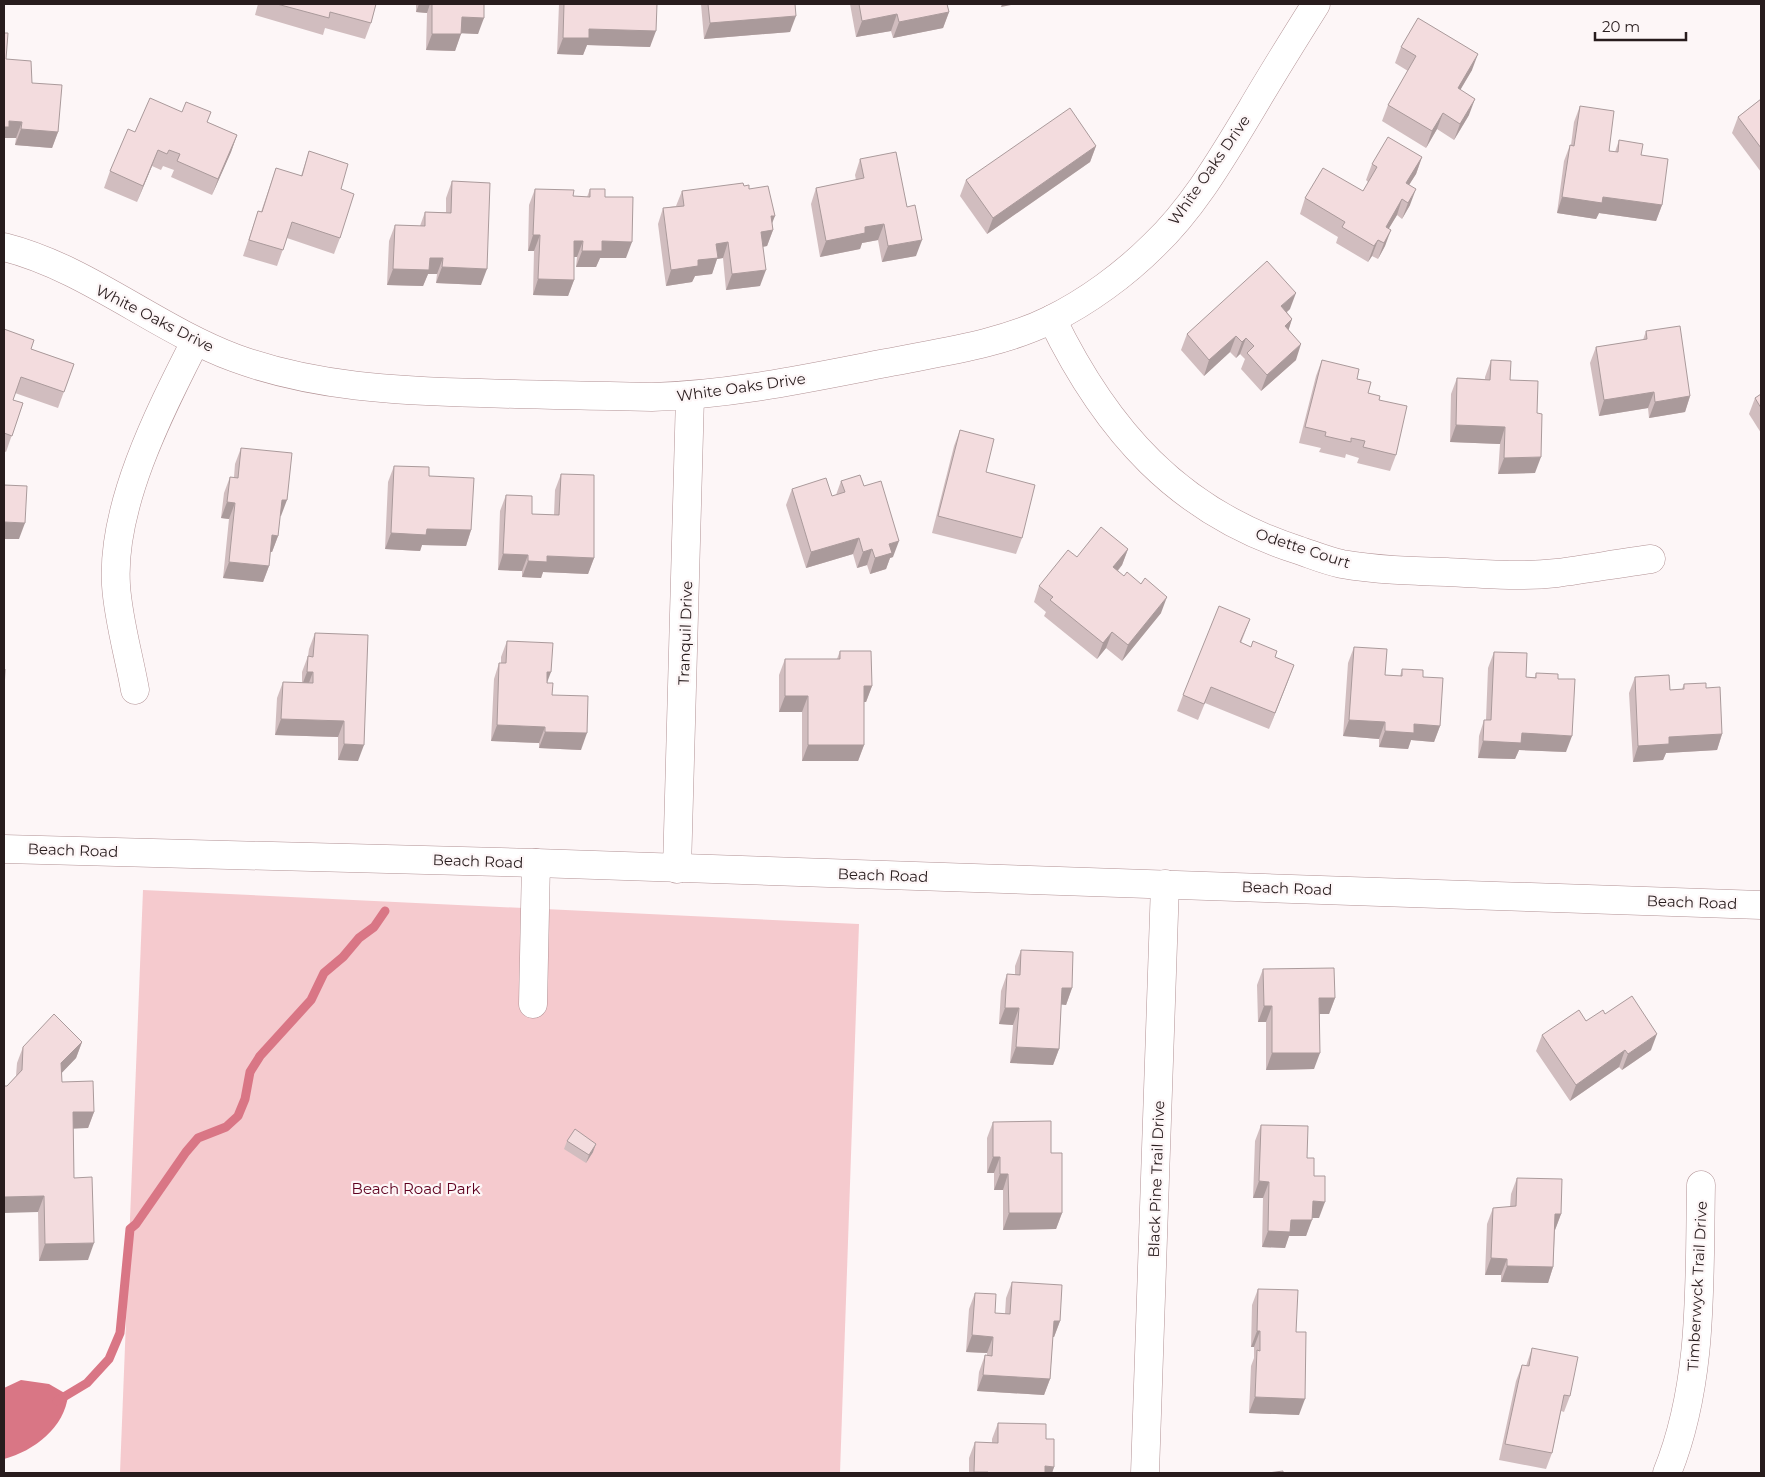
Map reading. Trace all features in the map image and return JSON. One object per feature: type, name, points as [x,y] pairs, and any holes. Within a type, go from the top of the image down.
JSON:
[{"type":"street","name":"White Oaks Drive","points":[[4,247],[56,265],[195,342],[237,358],[280,371],[367,388],[507,394],[690,396],[767,386],[990,341],[1028,330],[1052,320],[1093,294],[1154,245],[1182,214],[1223,156],[1316,4]]},
{"type":"street","name":"Odette Court","points":[[1052,320],[1067,350],[1093,392],[1120,430],[1148,462],[1172,482],[1222,517],[1271,541],[1340,563],[1416,571],[1515,575],[1556,573],[1651,559]]},
{"type":"street","points":[[135,690],[116,585],[121,530],[143,451],[195,342]]},
{"type":"street","name":"Tranquil Drive","points":[[677,869],[690,396]]},
{"type":"street","name":"Beach Road","points":[[4,848],[536,863],[1761,905]]},
{"type":"street","points":[[533,1004],[536,863]]},
{"type":"street","name":"Black Pine Trail Drive","points":[[1145,1473],[1165,884]]},
{"type":"street","name":"Timberwyck Trail Drive","points":[[1667,1473],[1673,1458],[1692,1385],[1698,1327],[1702,1185]]},
{"type":"green space","name":"Beach Road Park","points":[[143,890],[859,924],[840,1473],[120,1473]]},
{"type":"shaded area","points":[[21,1380],[49,1384],[68,1395],[66,1407],[54,1427],[37,1444],[4,1459],[4,1388]]},
{"type":"building","points":[[277,4],[376,4],[371,23],[330,12],[329,18]]},
{"type":"building","points":[[432,4],[484,4],[484,18],[462,17],[461,34],[432,34]]},
{"type":"building","points":[[564,4],[657,4],[656,31],[589,29],[589,38],[563,38]]},
{"type":"building","points":[[708,4],[795,4],[796,16],[710,23]]},
{"type":"building","points":[[859,4],[947,4],[949,12],[899,22],[897,14],[862,21]]},
{"type":"building","points":[[1418,18],[1478,54],[1458,88],[1475,99],[1460,124],[1443,113],[1432,131],[1388,105],[1416,56],[1401,47]]},
{"type":"building","points":[[4,33],[8,33],[6,59],[31,61],[32,83],[62,85],[58,132],[21,129],[22,122],[9,121],[9,127],[4,127]]},
{"type":"building","points":[[150,98],[182,112],[186,102],[211,112],[207,122],[237,135],[218,179],[177,161],[180,154],[169,150],[167,154],[158,150],[143,186],[110,171],[128,129],[135,132]]},
{"type":"building","points":[[1761,99],[1761,148],[1738,117]]},
{"type":"building","points":[[1580,106],[1614,111],[1609,151],[1618,152],[1619,140],[1643,144],[1641,155],[1668,159],[1662,205],[1603,197],[1602,203],[1562,197],[1570,145],[1574,146]]},
{"type":"building","points":[[1070,108],[1096,146],[993,218],[966,180]]},
{"type":"building","points":[[1388,137],[1422,157],[1406,183],[1416,189],[1408,203],[1402,199],[1386,227],[1391,230],[1384,243],[1378,240],[1374,246],[1342,227],[1345,222],[1305,198],[1323,168],[1363,191],[1377,167],[1372,164]]},
{"type":"building","points":[[309,151],[348,164],[341,189],[354,194],[340,238],[292,222],[283,250],[249,240],[258,211],[262,212],[276,168],[302,176]]},
{"type":"building","points":[[896,152],[907,207],[915,205],[922,240],[888,246],[884,224],[865,227],[865,233],[826,241],[816,188],[864,178],[860,159]]},
{"type":"building","points":[[452,181],[490,183],[487,269],[442,267],[443,258],[430,258],[429,270],[393,269],[395,225],[425,226],[425,212],[451,213]]},
{"type":"building","points":[[743,183],[744,186],[749,185],[749,189],[768,186],[775,216],[771,216],[773,230],[761,232],[766,270],[732,274],[728,242],[716,244],[718,258],[698,260],[698,266],[671,270],[663,208],[684,206],[682,191]]},
{"type":"building","points":[[535,189],[574,190],[573,196],[590,197],[590,189],[605,189],[605,197],[633,197],[632,242],[602,241],[602,251],[582,251],[583,241],[574,241],[574,280],[538,279],[540,235],[533,235]]},
{"type":"building","points":[[1267,261],[1296,293],[1281,306],[1292,319],[1285,326],[1301,344],[1267,375],[1247,353],[1254,346],[1246,338],[1242,342],[1236,336],[1209,360],[1187,334]]},
{"type":"building","points":[[1680,326],[1690,396],[1655,402],[1654,392],[1604,400],[1596,347],[1647,339],[1646,331]]},
{"type":"building","points":[[4,329],[34,340],[31,349],[74,364],[64,392],[21,377],[13,400],[23,403],[12,436],[4,433]]},
{"type":"building","points":[[1322,360],[1359,369],[1357,379],[1371,382],[1368,393],[1380,396],[1379,400],[1407,406],[1396,455],[1363,447],[1365,441],[1351,438],[1351,442],[1325,436],[1326,432],[1305,427]]},
{"type":"building","points":[[1491,360],[1511,361],[1510,380],[1538,381],[1537,413],[1542,414],[1541,457],[1504,458],[1505,427],[1456,425],[1457,378],[1490,380]]},
{"type":"building","points":[[1761,394],[1761,408],[1755,398]]},
{"type":"building","points":[[960,430],[994,439],[986,472],[1035,485],[1022,538],[938,516]]},
{"type":"building","points":[[241,448],[292,453],[287,500],[282,500],[278,536],[272,535],[269,566],[229,562],[235,503],[227,502],[230,477],[238,478]]},
{"type":"building","points":[[394,466],[429,467],[429,476],[474,478],[471,530],[427,529],[426,535],[391,533]]},
{"type":"building","points":[[561,474],[594,475],[594,558],[547,556],[547,562],[528,561],[528,555],[503,554],[506,495],[532,496],[532,514],[559,515]]},
{"type":"building","points":[[860,475],[864,486],[881,481],[899,541],[889,544],[892,553],[875,558],[872,549],[863,552],[859,538],[811,552],[792,489],[826,478],[832,496],[845,492],[841,481]]},
{"type":"building","points":[[4,485],[27,486],[25,523],[4,522]]},
{"type":"building","points":[[1101,527],[1128,549],[1113,567],[1124,576],[1127,572],[1141,584],[1145,578],[1167,597],[1128,645],[1112,632],[1103,643],[1050,600],[1053,597],[1039,586],[1068,550],[1077,557]]},
{"type":"building","points":[[1219,606],[1250,619],[1240,642],[1251,647],[1253,641],[1277,651],[1275,657],[1294,665],[1275,713],[1211,687],[1204,704],[1183,695]]},
{"type":"building","points":[[315,633],[368,635],[364,745],[344,744],[344,721],[281,719],[283,682],[313,683],[313,672],[307,672],[308,656],[313,657]]},
{"type":"building","points":[[507,641],[553,643],[551,672],[547,672],[547,683],[553,683],[552,695],[588,696],[587,733],[545,732],[545,727],[497,725],[499,663],[506,663]]},
{"type":"building","points":[[1354,647],[1387,649],[1385,675],[1402,676],[1402,669],[1423,670],[1423,677],[1443,678],[1440,726],[1414,724],[1414,733],[1385,731],[1385,722],[1349,720]]},
{"type":"building","points":[[840,651],[871,651],[872,686],[864,686],[864,745],[808,745],[808,696],[785,696],[785,659],[840,659]]},
{"type":"building","points":[[1494,652],[1527,653],[1526,677],[1536,678],[1536,673],[1558,674],[1558,679],[1575,679],[1572,736],[1522,733],[1521,743],[1483,741],[1484,720],[1491,720]]},
{"type":"building","points":[[1669,675],[1670,690],[1684,689],[1684,684],[1706,683],[1706,688],[1720,687],[1722,734],[1669,737],[1669,744],[1638,746],[1635,677]]},
{"type":"building","points":[[1021,950],[1073,952],[1072,988],[1062,988],[1059,1049],[1016,1047],[1019,1008],[1005,1008],[1007,974],[1020,975]]},
{"type":"building","points":[[1334,968],[1335,998],[1319,998],[1320,1053],[1272,1053],[1272,1006],[1264,1006],[1263,969]]},
{"type":"building","points":[[1632,996],[1657,1034],[1628,1054],[1625,1050],[1576,1085],[1542,1035],[1579,1010],[1586,1021],[1603,1010],[1605,1014]]},
{"type":"building","points":[[54,1014],[82,1042],[61,1063],[62,1082],[93,1081],[94,1112],[73,1112],[74,1178],[92,1177],[94,1243],[45,1244],[44,1196],[4,1197],[4,1086],[7,1086],[22,1070],[23,1047]]},
{"type":"building","points":[[1051,1121],[1051,1153],[1062,1153],[1062,1213],[1009,1213],[1008,1174],[1000,1174],[1000,1157],[993,1157],[993,1122]]},
{"type":"building","points":[[1261,1125],[1308,1126],[1307,1158],[1314,1158],[1314,1176],[1325,1176],[1325,1202],[1313,1201],[1312,1220],[1291,1220],[1290,1232],[1268,1231],[1269,1182],[1259,1181]]},
{"type":"building","points":[[575,1129],[596,1144],[589,1155],[567,1141]]},
{"type":"building","points":[[1517,1178],[1562,1179],[1561,1214],[1555,1214],[1553,1267],[1507,1266],[1507,1259],[1491,1258],[1493,1208],[1516,1206]]},
{"type":"building","points":[[1012,1282],[1062,1285],[1060,1321],[1054,1321],[1050,1379],[983,1375],[985,1355],[992,1356],[993,1337],[972,1335],[975,1293],[996,1294],[995,1313],[1010,1314]]},
{"type":"building","points":[[1258,1289],[1298,1290],[1296,1332],[1306,1332],[1305,1399],[1255,1397],[1257,1350],[1260,1351],[1260,1331],[1257,1331]]},
{"type":"building","points":[[1532,1348],[1578,1357],[1570,1396],[1564,1395],[1552,1453],[1505,1444],[1522,1365],[1529,1366]]},
{"type":"building","points":[[998,1423],[1046,1424],[1046,1439],[1054,1439],[1054,1467],[1045,1466],[1045,1473],[974,1472],[975,1442],[998,1443]]},
{"type":"waterway","points":[[57,1401],[87,1383],[109,1359],[120,1333],[130,1229],[136,1224],[186,1152],[198,1138],[226,1127],[238,1116],[245,1099],[250,1072],[260,1056],[311,1000],[324,973],[343,957],[359,938],[374,927],[385,911]]}]
